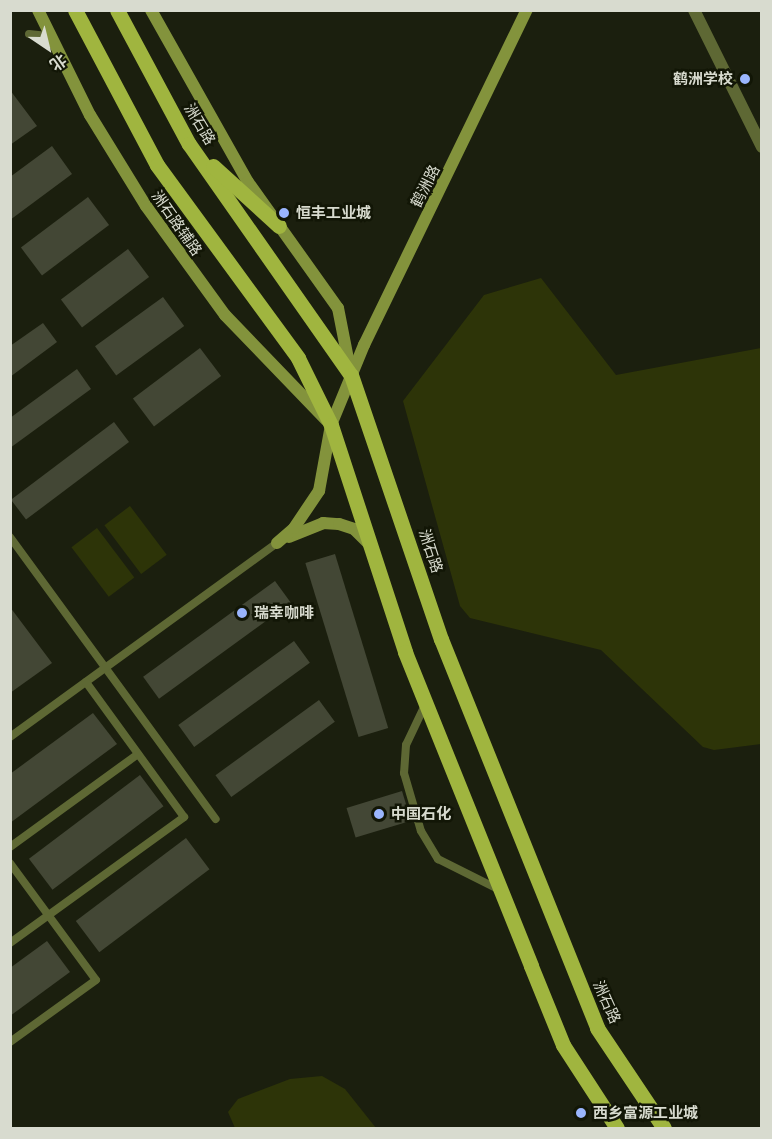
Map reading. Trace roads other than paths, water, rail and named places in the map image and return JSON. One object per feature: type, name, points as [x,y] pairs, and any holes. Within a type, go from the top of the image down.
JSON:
[{"type":"main road","name":"洲石路辅路","points":[[38,10],[48,36],[146,206],[225,315],[332,425]]},
{"type":"main road","points":[[75,10],[157,165],[298,358],[332,425],[426,704],[563,1045],[617,1128]]},
{"type":"main road","name":"洲石路","points":[[117,10],[189,144],[351,375],[441,639],[593,1017],[664,1128]]},
{"type":"main road","points":[[151,10],[203,111],[279,226],[338,309],[351,375]]},
{"type":"main road","name":"鹤洲路","points":[[277,543],[294,528],[319,490],[332,425],[351,375],[527,10]]},
{"type":"main road","points":[[189,144],[279,226]]},
{"type":"main road","points":[[277,543],[322,524],[339,524],[367,539],[375,553]]},
{"type":"street","points":[[694,10],[762,147]]},
{"type":"lane","points":[[29,33],[48,36]]},
{"type":"lane","points":[[10,537],[14,549],[106,667],[216,819]]},
{"type":"lane","points":[[10,737],[277,543]]},
{"type":"lane","points":[[10,943],[184,817],[86,682]]},
{"type":"lane","points":[[426,704],[406,745],[404,773],[421,831],[438,859],[501,892]]},
{"type":"lane","points":[[10,847],[138,754]]},
{"type":"lane","points":[[10,863],[96,980],[10,1042]]},
{"type":"place","name":"鹤洲学校","points":[[745,79]]},
{"type":"place","name":"恒丰工业城","points":[[284,213]]},
{"type":"place","name":"瑞幸咖啡","points":[[242,613]]},
{"type":"place","name":"中国石化","points":[[379,814]]},
{"type":"place","name":"西乡富源工业城","points":[[581,1113]]}]
